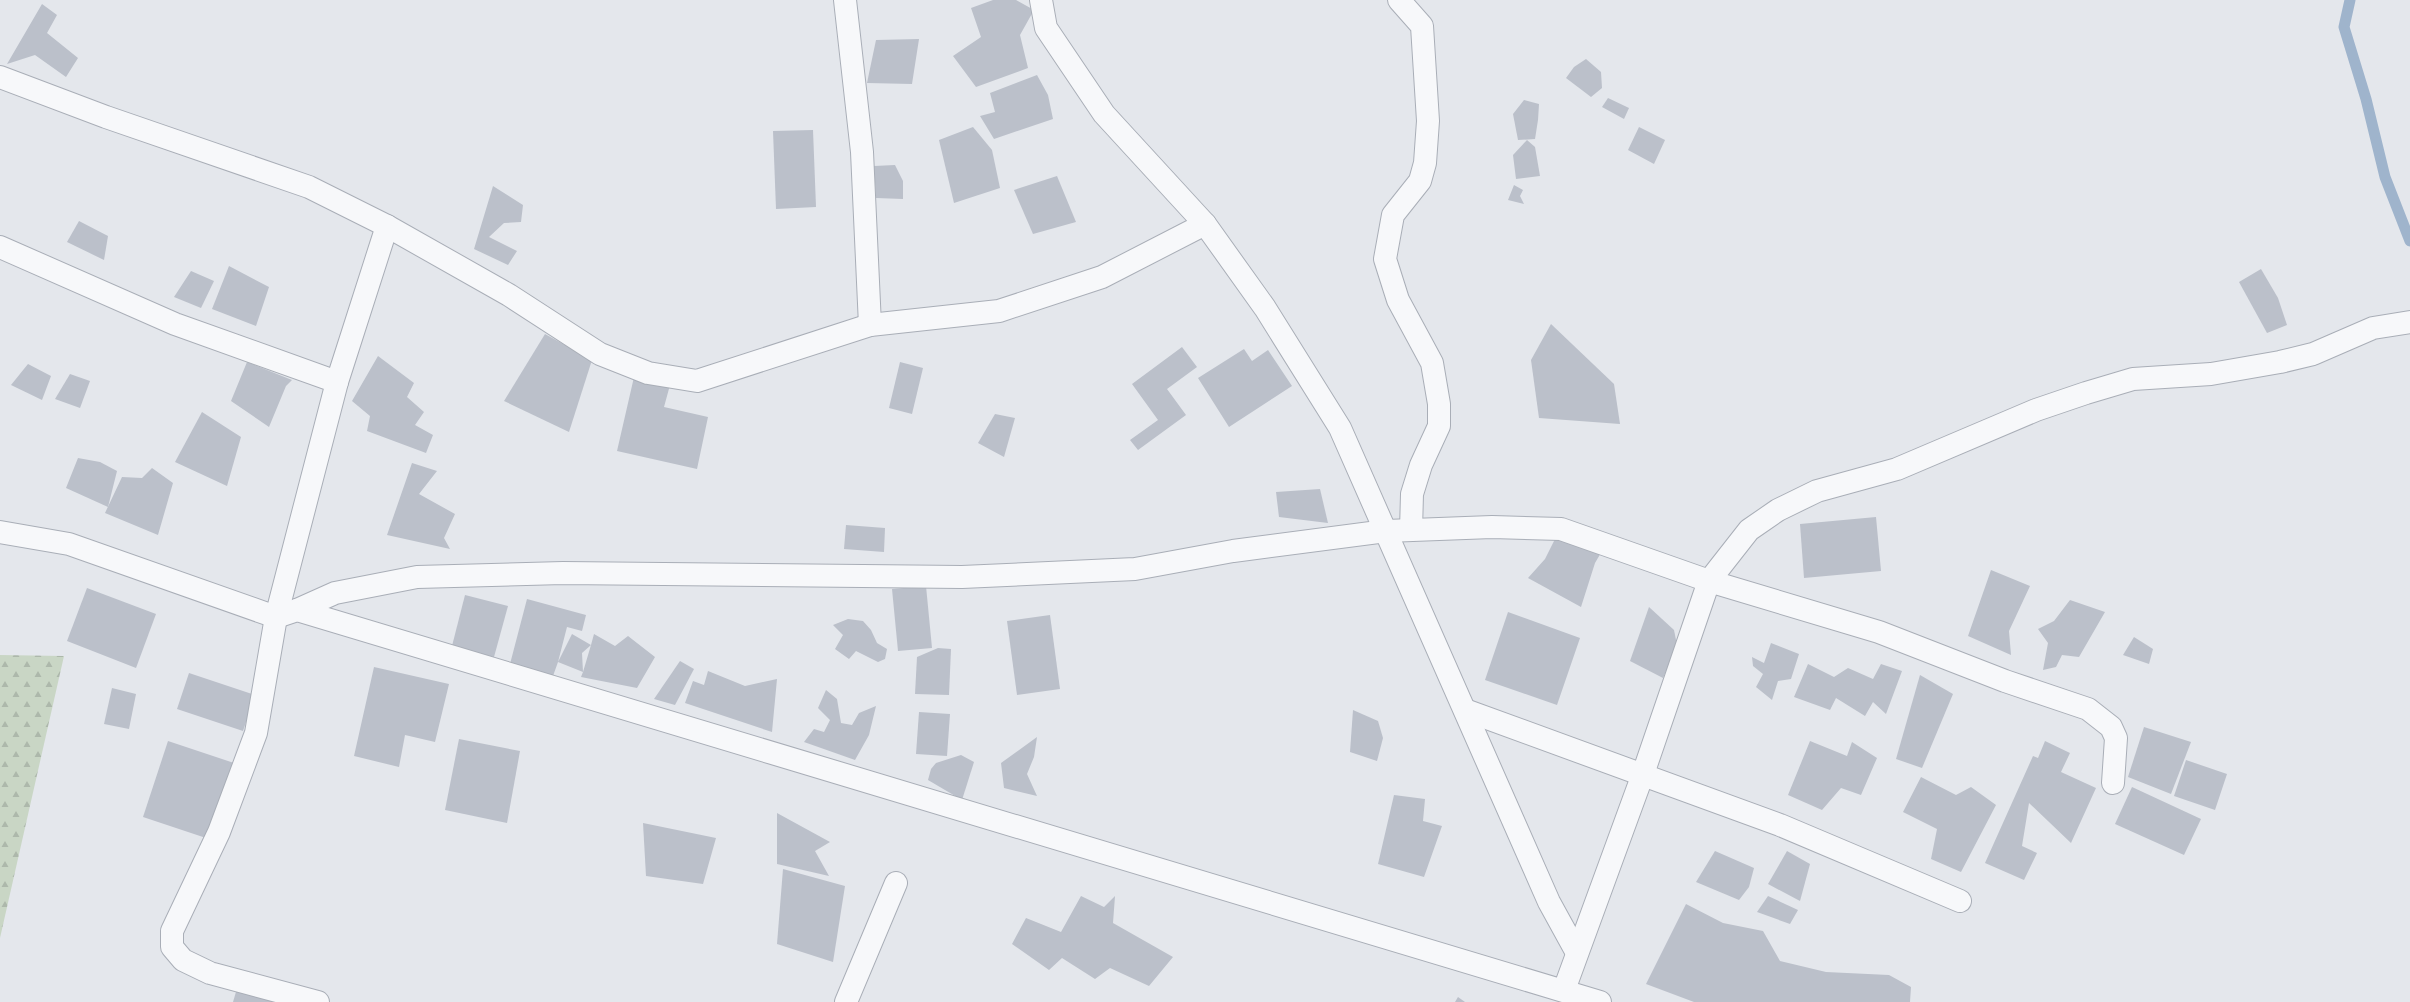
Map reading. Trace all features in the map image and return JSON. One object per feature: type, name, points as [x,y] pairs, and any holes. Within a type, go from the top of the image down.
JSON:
[{"type":"street","points":[[845,0],[862,152],[870,325]]},
{"type":"street","points":[[1041,0],[1046,28],[1104,114],[1205,224],[1265,308],[1340,428],[1549,902],[1577,953]]},
{"type":"street","points":[[1399,0],[1422,26],[1428,122],[1425,163],[1420,181],[1393,215],[1385,260],[1398,300],[1432,363],[1439,404],[1439,426],[1421,465],[1412,494],[1411,530]]},
{"type":"street","points":[[0,76],[106,117],[308,187],[387,226],[509,295],[600,354],[648,373],[697,381],[870,325],[999,311],[1102,277],[1205,224]]},
{"type":"street","points":[[318,1002],[210,973],[183,960],[172,947],[172,931],[219,832],[256,733],[276,617],[336,382],[387,226]]},
{"type":"street","points":[[0,247],[175,324],[336,382]]},
{"type":"street","points":[[1564,990],[1643,774],[1709,581],[1749,530],[1778,510],[1817,491],[1896,470],[2036,410],[2127,381],[2211,374],[2280,362],[2313,354],[2373,328],[2410,322]]},
{"type":"street","points":[[0,532],[69,544],[276,617],[297,610],[335,593],[417,577],[563,573],[962,577],[1135,569],[1233,551],[1386,531],[1492,527],[1561,529],[1709,581],[1879,632],[2005,681],[2088,709],[2111,727],[2116,738],[2113,783]]},
{"type":"street","points":[[297,610],[1600,1002]]},
{"type":"street","points":[[1465,710],[1780,825],[1960,901]]},
{"type":"street","points":[[846,1002],[896,883]]},
{"type":"green space","points":[[0,655],[64,656],[0,938]]},
{"type":"building","points":[[993,0],[1016,0],[1034,10],[1020,35],[1028,68],[976,87],[953,56],[981,37],[971,8]]},
{"type":"building","points":[[42,4],[57,15],[47,33],[78,58],[66,77],[35,55],[7,64]]},
{"type":"building","points":[[919,39],[912,84],[867,83],[876,40]]},
{"type":"building","points":[[1586,59],[1601,72],[1602,88],[1591,97],[1566,78],[1574,67]]},
{"type":"building","points":[[1037,75],[1048,95],[1053,119],[994,139],[980,116],[995,112],[990,93]]},
{"type":"building","points":[[1608,98],[1629,108],[1624,119],[1602,107]]},
{"type":"building","points":[[1524,100],[1539,104],[1535,139],[1518,140],[1513,114]]},
{"type":"building","points":[[973,127],[992,150],[1000,188],[954,203],[939,140]]},
{"type":"building","points":[[1639,127],[1665,140],[1654,164],[1628,150]]},
{"type":"building","points":[[813,130],[816,207],[776,209],[773,131]]},
{"type":"building","points":[[1527,140],[1535,147],[1540,176],[1516,179],[1513,155]]},
{"type":"building","points":[[895,165],[903,181],[903,199],[876,198],[874,166]]},
{"type":"building","points":[[1057,176],[1076,222],[1033,234],[1014,190]]},
{"type":"building","points":[[1514,185],[1523,190],[1520,196],[1524,204],[1508,200]]},
{"type":"building","points":[[493,186],[523,205],[521,222],[504,223],[489,237],[517,251],[508,265],[474,249]]},
{"type":"building","points":[[79,221],[108,236],[104,260],[67,242]]},
{"type":"building","points":[[229,266],[269,287],[256,326],[212,309]]},
{"type":"building","points":[[2261,269],[2278,298],[2287,325],[2267,333],[2239,282]]},
{"type":"building","points":[[191,271],[214,281],[201,308],[174,297]]},
{"type":"building","points":[[1551,324],[1614,384],[1620,424],[1539,418],[1531,360]]},
{"type":"building","points":[[545,334],[592,360],[569,432],[504,401]]},
{"type":"building","points":[[1182,347],[1197,367],[1167,389],[1186,415],[1138,450],[1130,440],[1158,420],[1132,384]]},
{"type":"building","points":[[1244,349],[1252,361],[1268,350],[1292,386],[1229,427],[1198,378]]},
{"type":"building","points":[[378,356],[414,383],[407,397],[424,412],[415,425],[433,435],[426,453],[367,431],[370,416],[352,401]]},
{"type":"building","points":[[247,362],[292,380],[286,386],[269,427],[231,401]]},
{"type":"building","points":[[900,362],[923,368],[912,414],[889,408]]},
{"type":"building","points":[[28,364],[51,376],[42,400],[11,385]]},
{"type":"building","points":[[70,374],[90,381],[80,408],[55,399]]},
{"type":"building","points":[[634,377],[670,385],[664,407],[708,417],[697,469],[617,451]]},
{"type":"building","points":[[202,412],[241,437],[227,486],[175,462]]},
{"type":"building","points":[[995,414],[1015,418],[1004,457],[978,443]]},
{"type":"building","points":[[78,458],[100,462],[117,471],[108,507],[66,488]]},
{"type":"building","points":[[412,463],[437,471],[419,494],[455,514],[444,538],[450,549],[387,535]]},
{"type":"building","points":[[152,468],[173,483],[158,535],[105,513],[122,477],[142,478]]},
{"type":"building","points":[[1320,489],[1328,523],[1279,517],[1276,492]]},
{"type":"building","points":[[1876,517],[1881,571],[1804,578],[1800,524]]},
{"type":"building","points":[[846,525],[885,528],[884,552],[844,549]]},
{"type":"building","points":[[1557,535],[1602,551],[1595,563],[1581,607],[1528,578],[1545,559]]},
{"type":"building","points":[[1991,570],[2030,586],[2009,631],[2011,655],[1968,636]]},
{"type":"building","points":[[926,586],[932,648],[898,651],[892,589]]},
{"type":"building","points":[[87,588],[156,614],[136,668],[67,641]]},
{"type":"building","points":[[465,595],[508,606],[494,657],[452,646]]},
{"type":"building","points":[[527,599],[586,615],[582,631],[567,627],[553,676],[510,664]]},
{"type":"building","points":[[2070,600],[2105,612],[2079,657],[2062,655],[2056,667],[2043,670],[2048,643],[2038,629],[2054,621]]},
{"type":"building","points":[[1649,607],[1674,630],[1677,645],[1663,678],[1630,661]]},
{"type":"building","points":[[1508,612],[1580,638],[1557,705],[1485,680]]},
{"type":"building","points":[[1050,615],[1060,689],[1017,695],[1007,621]]},
{"type":"building","points":[[848,619],[863,621],[871,630],[877,643],[887,649],[885,659],[878,662],[856,651],[849,659],[835,649],[843,635],[833,625]]},
{"type":"building","points":[[572,634],[591,645],[582,653],[583,672],[558,662]]},
{"type":"building","points":[[594,634],[615,646],[628,636],[655,657],[637,688],[581,677]]},
{"type":"building","points":[[2134,637],[2153,649],[2149,664],[2123,655]]},
{"type":"building","points":[[1771,643],[1799,654],[1791,679],[1778,681],[1772,700],[1756,687],[1763,674],[1753,666],[1752,657],[1764,663]]},
{"type":"building","points":[[938,648],[951,649],[949,695],[915,694],[917,657]]},
{"type":"building","points":[[680,661],[694,669],[675,705],[654,699]]},
{"type":"building","points":[[1808,664],[1834,677],[1848,668],[1873,679],[1881,664],[1902,671],[1886,714],[1873,702],[1865,716],[1836,698],[1830,710],[1794,697]]},
{"type":"building","points":[[374,667],[449,684],[435,742],[405,735],[399,767],[354,756]]},
{"type":"building","points":[[708,671],[745,686],[777,679],[772,732],[685,703],[693,681],[704,685]]},
{"type":"building","points":[[189,673],[255,695],[243,731],[177,709]]},
{"type":"building","points":[[1920,675],[1953,694],[1922,768],[1896,759]]},
{"type":"building","points":[[112,688],[136,694],[129,729],[104,724]]},
{"type":"building","points":[[826,690],[837,699],[841,723],[852,725],[859,713],[876,706],[869,735],[855,760],[804,742],[814,729],[824,732],[830,720],[818,708]]},
{"type":"building","points":[[1353,710],[1378,721],[1383,738],[1377,761],[1350,752]]},
{"type":"building","points":[[919,712],[950,714],[947,756],[916,754]]},
{"type":"building","points":[[2144,727],[2191,742],[2171,794],[2128,777]]},
{"type":"building","points":[[1037,737],[1034,757],[1027,774],[1037,796],[1004,788],[1001,763]]},
{"type":"building","points":[[459,739],[520,751],[507,823],[445,810]]},
{"type":"building","points":[[168,741],[234,763],[209,839],[143,817]]},
{"type":"building","points":[[1810,741],[1847,756],[1852,742],[1877,758],[1861,795],[1841,788],[1822,810],[1788,795]]},
{"type":"building","points":[[2045,741],[2070,753],[2061,772],[2096,788],[2071,843],[2029,803],[2022,846],[2037,853],[2024,880],[1985,863],[2033,756],[2038,758]]},
{"type":"building","points":[[961,755],[974,762],[962,800],[928,780],[931,769],[936,763]]},
{"type":"building","points":[[2186,760],[2227,774],[2215,810],[2174,796]]},
{"type":"building","points":[[1921,777],[1956,795],[1971,787],[1996,805],[1961,872],[1931,859],[1937,829],[1903,812]]},
{"type":"building","points":[[2132,787],[2201,819],[2184,855],[2115,824]]},
{"type":"building","points":[[1394,795],[1425,799],[1423,821],[1442,826],[1424,877],[1378,864]]},
{"type":"building","points":[[777,813],[830,842],[815,851],[829,876],[777,864]]},
{"type":"building","points":[[643,823],[716,838],[703,884],[646,876]]},
{"type":"building","points":[[1715,851],[1754,868],[1749,887],[1739,900],[1696,882]]},
{"type":"building","points":[[1787,851],[1810,864],[1800,901],[1768,884]]},
{"type":"building","points":[[783,869],[845,886],[833,962],[777,944]]},
{"type":"building","points":[[1081,896],[1104,907],[1115,896],[1113,923],[1173,957],[1149,986],[1110,968],[1095,979],[1062,958],[1049,970],[1012,944],[1026,918],[1061,932]]},
{"type":"building","points":[[1768,896],[1798,910],[1790,924],[1757,912]]},
{"type":"building","points":[[1686,904],[1723,923],[1763,931],[1780,961],[1826,972],[1889,975],[1911,987],[1910,1002],[1694,1002],[1646,984]]},
{"type":"building","points":[[238,985],[291,1002],[233,1002]]},
{"type":"building","points":[[1458,997],[1465,1002],[1455,1002]]},
{"type":"waterway","points":[[2350,0],[2344,27],[2366,99],[2385,177],[2410,241]]}]
